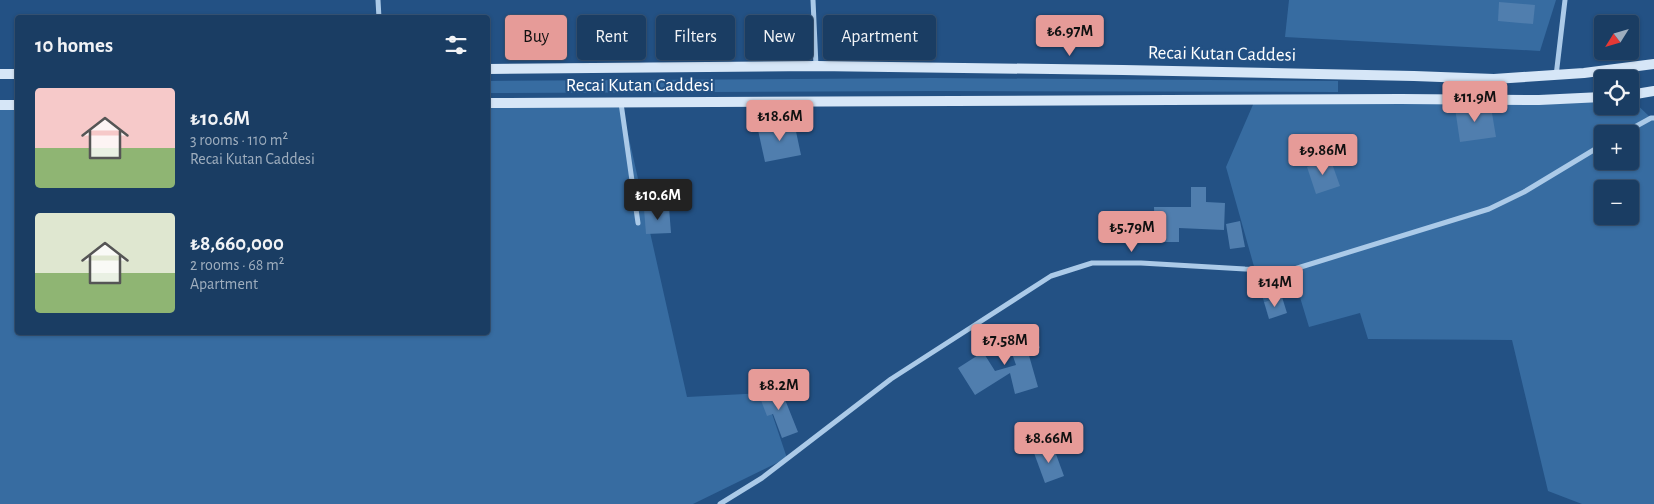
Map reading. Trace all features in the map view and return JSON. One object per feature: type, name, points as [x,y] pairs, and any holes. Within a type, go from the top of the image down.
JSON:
[{"type":"main road","name":"Recai Kutan Caddesi","points":[[490,69],[816,66],[1142,70],[1494,79],[1556,76],[1654,64]]},
{"type":"main road","points":[[0,74],[15,74]]},
{"type":"main road","points":[[1639,93],[1654,91]]},
{"type":"main road","name":"Recai Kutan Caddesi","points":[[490,103],[1539,100],[1594,97]]},
{"type":"main road","points":[[0,105],[15,105]]},
{"type":"street","points":[[378,0],[379,15]]},
{"type":"street","points":[[813,0],[816,66]]},
{"type":"street","points":[[1556,76],[1565,0]]},
{"type":"street","points":[[621,102],[638,222]]},
{"type":"street","points":[[1639,126],[1654,118]]},
{"type":"street","points":[[720,504],[762,478],[892,379],[1051,276],[1092,263],[1141,263],[1291,270],[1489,209],[1524,192],[1594,150]]},
{"type":"shaded area","points":[[1289,0],[1556,0],[1540,51],[1285,37]]},
{"type":"shaded area","points":[[933,78],[1338,81],[1338,92],[490,93],[490,81]]},
{"type":"shaded area","points":[[1594,95],[1594,115],[1639,115],[1639,107],[1651,118],[1654,118],[1654,504],[1582,504],[1548,491],[1512,340],[1368,339],[1360,313],[1309,327],[1299,294],[1264,302],[1226,167],[1255,100]]},
{"type":"shaded area","points":[[490,103],[621,103],[687,397],[765,393],[787,458],[693,504],[0,504],[0,105],[15,105],[15,335],[490,335]]},
{"type":"building","points":[[1499,2],[1535,5],[1533,24],[1498,21]]},
{"type":"building","points":[[1466,106],[1491,107],[1496,137],[1460,142],[1455,108]]},
{"type":"building","points":[[794,122],[801,155],[765,162],[758,130]]},
{"type":"building","points":[[1330,158],[1340,186],[1316,194],[1307,167]]},
{"type":"building","points":[[1191,187],[1206,187],[1206,202],[1225,203],[1224,230],[1179,228],[1179,242],[1155,242],[1154,207],[1191,207]]},
{"type":"building","points":[[669,207],[671,233],[646,234],[644,209]]},
{"type":"building","points":[[1240,221],[1245,247],[1230,249],[1226,224]]},
{"type":"building","points":[[1282,297],[1287,313],[1269,319],[1264,302]]},
{"type":"building","points":[[1033,328],[1040,348],[1028,352],[1038,387],[1015,394],[1010,373],[975,395],[958,368],[983,352],[995,371],[1016,365],[1006,336]]},
{"type":"building","points":[[780,387],[798,432],[782,438],[773,414],[767,416],[759,395]]},
{"type":"building","points":[[1053,446],[1064,476],[1045,483],[1034,453]]}]
